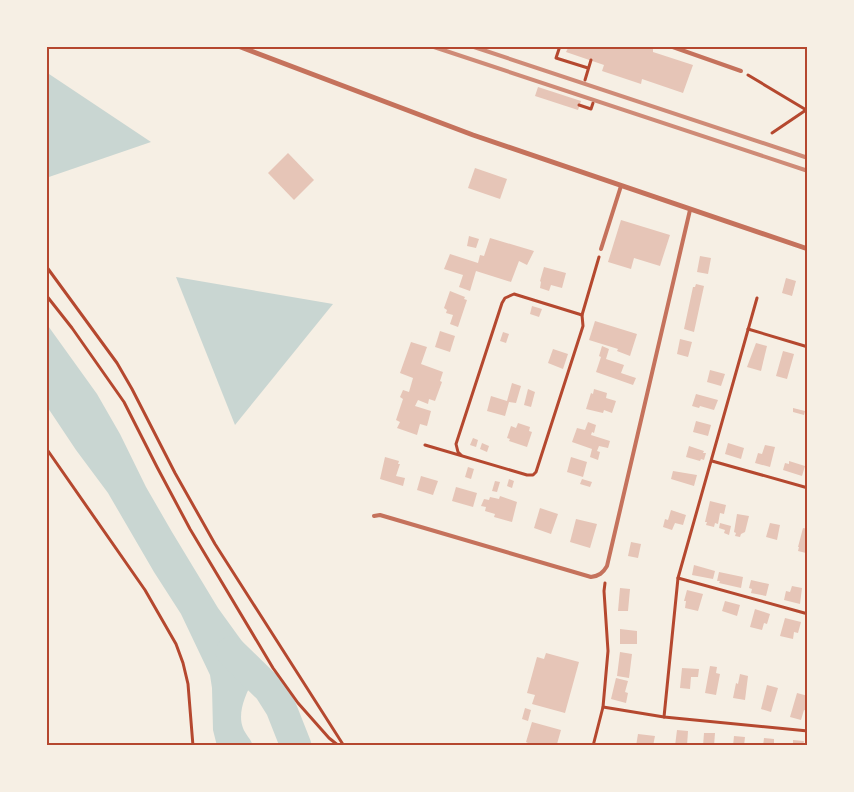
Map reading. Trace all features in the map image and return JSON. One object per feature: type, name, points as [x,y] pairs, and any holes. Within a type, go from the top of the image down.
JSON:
[{"type":"street","points":[[238,46],[473,135],[808,249]]},
{"type":"lane","points":[[670,46],[741,71]]},
{"type":"lane","points":[[601,249],[621,186]]},
{"type":"lane","points":[[374,516],[380,515],[591,577],[604,573],[608,566],[690,210]]},
{"type":"path","points":[[560,46],[556,58],[588,68]]},
{"type":"path","points":[[585,80],[590,60]]},
{"type":"path","points":[[741,71],[807,110],[772,133]]},
{"type":"path","points":[[579,105],[591,109],[593,103]]},
{"type":"path","points":[[425,445],[527,475],[532,475],[536,472],[583,326],[582,315],[601,249]]},
{"type":"path","points":[[46,266],[117,363],[214,544],[344,746]]},
{"type":"path","points":[[462,456],[458,452],[456,444],[505,298],[514,294],[582,315]]},
{"type":"path","points":[[46,296],[72,328],[124,402],[156,467],[190,529],[273,668],[298,703],[329,738],[339,746]]},
{"type":"path","points":[[664,717],[678,578],[757,298]]},
{"type":"path","points":[[748,329],[808,347]]},
{"type":"path","points":[[46,448],[145,590],[176,644],[188,684],[193,746]]},
{"type":"path","points":[[712,461],[808,488]]},
{"type":"path","points":[[593,746],[603,707],[608,651],[604,591],[608,566]]},
{"type":"path","points":[[678,578],[808,614]]},
{"type":"path","points":[[603,707],[664,717],[808,731]]},
{"type":"shaded area","points":[[46,72],[151,142],[46,178]]},
{"type":"shaded area","points":[[176,277],[333,304],[235,425]]},
{"type":"shaded area","points":[[46,323],[97,394],[172,532],[218,608],[244,644],[264,678],[261,681],[253,681],[245,697],[241,716],[243,728],[253,746],[217,746],[213,730],[210,675],[181,614],[108,493],[46,405]]},
{"type":"building","points":[[569,46],[644,46],[653,49],[653,52],[693,65],[683,93],[642,79],[641,84],[602,71],[604,65],[566,52]]},
{"type":"building","points":[[538,87],[581,101],[578,110],[535,96]]},
{"type":"building","points":[[288,153],[314,180],[294,200],[268,173]]},
{"type":"building","points":[[475,168],[507,179],[500,199],[468,188]]},
{"type":"building","points":[[621,220],[670,235],[660,266],[634,258],[631,269],[608,262]]},
{"type":"building","points":[[469,236],[479,239],[476,248],[467,246]]},
{"type":"building","points":[[490,238],[534,251],[527,265],[519,261],[511,282],[476,271],[470,291],[459,287],[463,275],[444,269],[450,254],[478,263],[480,255],[484,256]]},
{"type":"building","points":[[700,256],[711,258],[708,274],[697,272]]},
{"type":"building","points":[[544,267],[566,273],[562,288],[551,285],[549,291],[540,288]]},
{"type":"building","points":[[786,278],[796,281],[792,296],[782,293]]},
{"type":"building","points":[[696,284],[704,286],[694,332],[684,329],[693,287]]},
{"type":"building","points":[[450,291],[465,297],[464,299],[467,300],[458,327],[450,324],[453,315],[446,313],[447,310],[444,308]]},
{"type":"building","points":[[532,306],[542,309],[539,317],[530,314]]},
{"type":"building","points":[[595,321],[637,334],[630,356],[617,351],[618,349],[589,340]]},
{"type":"building","points":[[440,331],[455,336],[450,352],[435,347]]},
{"type":"building","points":[[503,332],[509,334],[506,343],[500,341]]},
{"type":"building","points":[[680,339],[692,342],[688,357],[677,354]]},
{"type":"building","points":[[411,342],[427,347],[421,364],[443,372],[440,381],[442,382],[435,401],[429,399],[428,404],[418,400],[415,406],[431,411],[427,426],[420,424],[417,435],[397,428],[400,422],[396,420],[403,399],[400,397],[403,390],[409,392],[413,378],[400,373]]},
{"type":"building","points":[[756,343],[767,346],[761,371],[747,367]]},
{"type":"building","points":[[602,346],[609,349],[606,359],[624,365],[621,373],[636,378],[633,385],[596,372]]},
{"type":"building","points":[[553,349],[568,354],[563,369],[548,363]]},
{"type":"building","points":[[783,351],[794,354],[787,379],[776,376]]},
{"type":"building","points":[[710,370],[725,374],[721,386],[707,382]]},
{"type":"building","points":[[512,383],[521,386],[516,403],[509,402],[505,416],[487,411],[491,396],[507,401]]},
{"type":"building","points":[[528,389],[535,392],[531,407],[524,405]]},
{"type":"building","points":[[594,389],[607,393],[606,398],[616,401],[612,413],[604,410],[603,413],[586,409]]},
{"type":"building","points":[[696,394],[718,400],[714,410],[692,406]]},
{"type":"building","points":[[793,408],[805,411],[804,415],[793,412]]},
{"type":"building","points":[[696,421],[711,425],[708,436],[693,432]]},
{"type":"building","points":[[588,422],[596,425],[594,433],[592,432],[591,435],[610,441],[608,448],[599,446],[597,451],[600,452],[598,460],[590,457],[592,449],[572,442],[577,428],[585,430]]},
{"type":"building","points":[[518,423],[530,427],[529,431],[532,432],[527,447],[509,441],[510,439],[507,438],[511,426],[516,428]]},
{"type":"building","points":[[473,438],[478,440],[476,447],[470,445]]},
{"type":"building","points":[[482,443],[489,446],[487,452],[480,449]]},
{"type":"building","points":[[728,443],[744,448],[741,459],[725,454]]},
{"type":"building","points":[[765,445],[775,447],[770,467],[755,463],[758,453],[762,454]]},
{"type":"building","points":[[689,446],[704,451],[703,453],[706,453],[704,460],[701,459],[700,461],[686,457]]},
{"type":"building","points":[[385,457],[399,461],[398,464],[400,464],[396,476],[405,478],[403,486],[380,479]]},
{"type":"building","points":[[571,457],[587,462],[583,477],[567,472]]},
{"type":"building","points":[[789,461],[805,466],[802,476],[783,470],[785,463],[789,464]]},
{"type":"building","points":[[468,467],[474,469],[471,479],[465,477]]},
{"type":"building","points":[[673,471],[697,475],[694,486],[671,479]]},
{"type":"building","points":[[421,476],[438,481],[433,495],[417,490]]},
{"type":"building","points":[[509,479],[514,481],[512,488],[507,486]]},
{"type":"building","points":[[582,479],[592,482],[590,487],[580,484]]},
{"type":"building","points":[[495,481],[500,482],[497,492],[492,491]]},
{"type":"building","points":[[456,487],[477,493],[473,507],[452,501]]},
{"type":"building","points":[[500,496],[517,502],[512,522],[494,517],[495,514],[485,511],[486,507],[481,506],[484,499],[489,500],[490,497],[499,499]]},
{"type":"building","points":[[710,501],[726,505],[724,514],[720,513],[718,524],[715,523],[714,527],[706,525],[707,522],[705,522]]},
{"type":"building","points":[[540,508],[558,514],[551,534],[534,528]]},
{"type":"building","points":[[671,510],[686,515],[683,525],[675,523],[672,530],[663,527],[665,519],[668,520]]},
{"type":"building","points":[[737,514],[749,516],[745,532],[740,537],[735,536],[736,533],[734,532]]},
{"type":"building","points":[[576,519],[597,524],[590,548],[570,542]]},
{"type":"building","points":[[720,523],[731,526],[729,535],[724,533],[725,530],[719,528]]},
{"type":"building","points":[[770,523],[780,525],[777,540],[766,537]]},
{"type":"building","points":[[803,528],[808,529],[806,553],[798,551]]},
{"type":"building","points":[[631,542],[641,544],[638,558],[628,556]]},
{"type":"building","points":[[694,565],[715,571],[713,579],[692,575]]},
{"type":"building","points":[[719,572],[743,577],[741,588],[719,583],[720,581],[717,581]]},
{"type":"building","points":[[751,580],[769,584],[766,596],[751,593],[752,589],[749,588]]},
{"type":"building","points":[[792,586],[802,588],[800,604],[784,600],[786,591],[790,592]]},
{"type":"building","points":[[620,588],[630,589],[628,611],[618,611]]},
{"type":"building","points":[[687,590],[703,594],[698,611],[685,608],[686,601],[684,601]]},
{"type":"building","points":[[725,601],[740,605],[737,616],[722,611]]},
{"type":"building","points":[[755,609],[770,614],[767,624],[764,623],[762,630],[750,627]]},
{"type":"building","points":[[785,618],[801,622],[798,633],[794,632],[793,639],[780,636]]},
{"type":"building","points":[[620,629],[637,631],[637,644],[620,644]]},
{"type":"building","points":[[620,652],[632,654],[629,678],[617,676]]},
{"type":"building","points":[[546,653],[579,662],[565,713],[532,704],[535,695],[527,693],[537,657],[544,659]]},
{"type":"building","points":[[710,666],[717,667],[716,673],[720,674],[716,695],[705,693]]},
{"type":"building","points":[[682,668],[699,669],[698,677],[691,677],[690,689],[680,688]]},
{"type":"building","points":[[740,674],[748,676],[745,700],[733,698]]},
{"type":"building","points":[[616,678],[628,681],[625,692],[628,693],[626,703],[611,699]]},
{"type":"building","points":[[767,685],[778,688],[771,712],[761,709]]},
{"type":"building","points":[[797,693],[808,696],[808,708],[807,711],[804,710],[801,720],[790,717]]},
{"type":"building","points":[[525,708],[531,710],[528,721],[522,719]]},
{"type":"building","points":[[532,722],[561,730],[557,744],[561,746],[527,746],[528,743],[526,742]]},
{"type":"building","points":[[677,730],[688,731],[687,746],[675,746]]},
{"type":"building","points":[[704,733],[715,733],[714,746],[703,746]]},
{"type":"building","points":[[638,734],[655,736],[653,746],[636,746]]},
{"type":"building","points":[[734,736],[745,737],[744,746],[733,746]]},
{"type":"building","points":[[764,738],[774,739],[774,746],[763,746]]},
{"type":"building","points":[[793,740],[804,741],[803,746],[793,746]]},
{"type":"waterway","points":[[231,652],[269,689],[281,708],[296,746]]},
{"type":"railway","points":[[431,46],[808,171]]},
{"type":"railway","points":[[471,46],[808,158]]}]
